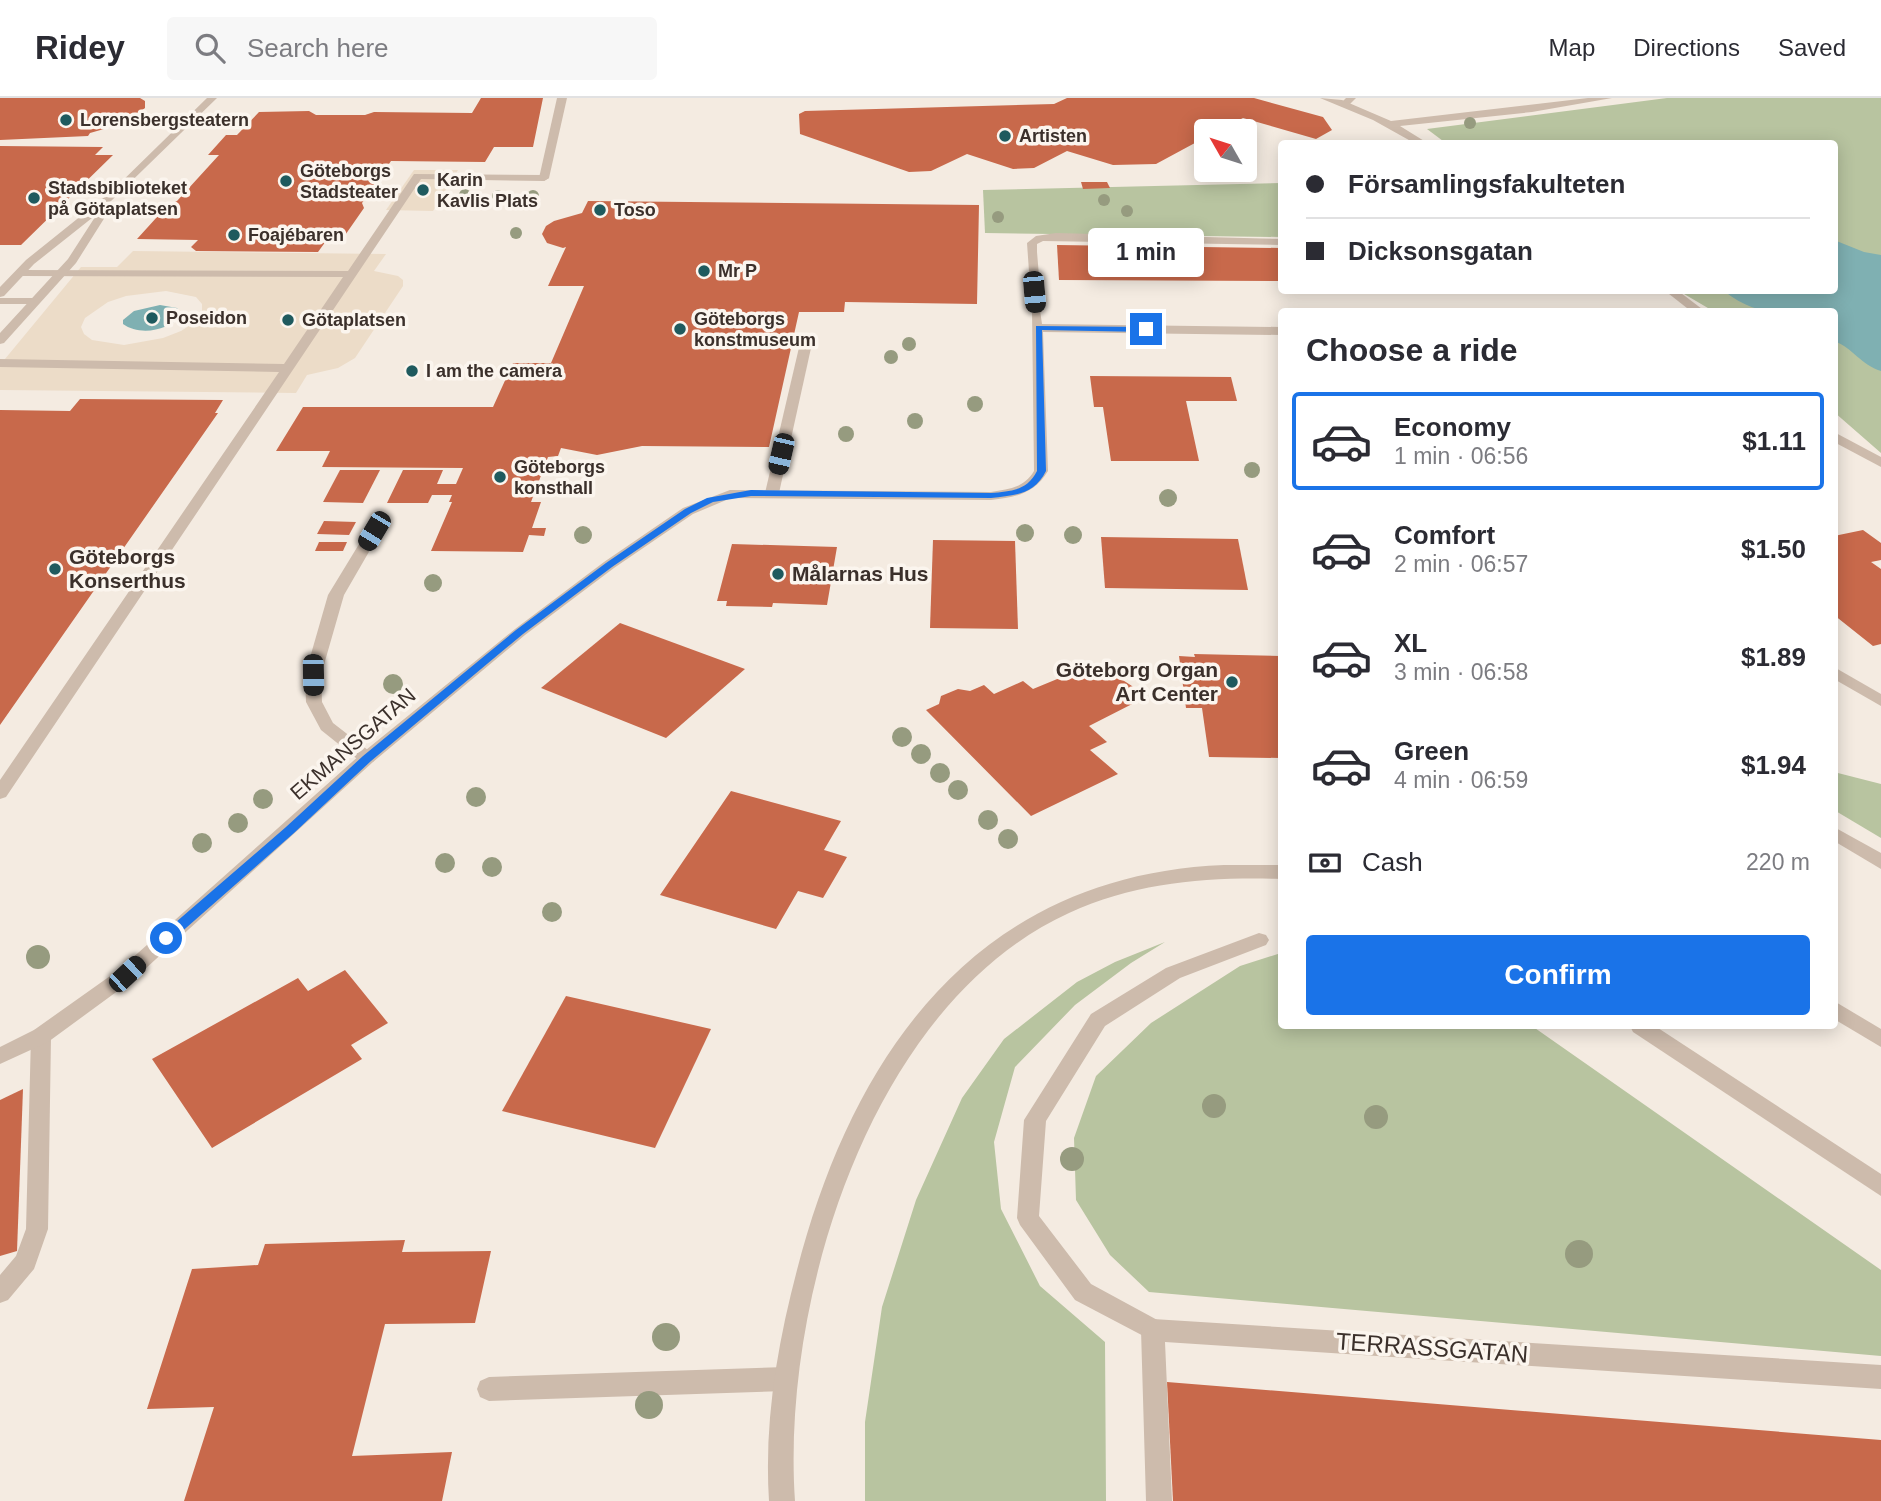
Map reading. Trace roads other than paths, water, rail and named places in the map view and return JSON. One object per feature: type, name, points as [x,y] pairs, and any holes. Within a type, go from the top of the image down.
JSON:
[{"type":"street","points":[[0,294],[30,262],[116,192],[212,98]]},
{"type":"street","points":[[0,793],[418,176],[544,178],[562,98]]},
{"type":"street","points":[[1325,98],[1348,101],[1417,140]]},
{"type":"street","points":[[1391,124],[1606,98]]},
{"type":"street","points":[[0,340],[72,261],[116,192]]},
{"type":"street","points":[[1278,242],[1040,238],[1032,243],[1031,252],[1038,328],[1278,331]]},
{"type":"street","points":[[21,273],[351,274]]},
{"type":"street","points":[[1675,294],[1694,308]]},
{"type":"street","points":[[0,301],[34,301]]},
{"type":"street","name":"EKMANSGATAN","points":[[0,1056],[41,1036],[127,974],[367,758],[520,632],[609,565],[700,505],[730,494],[751,493],[991,496],[1022,492],[1035,483],[1041,471],[1038,328]]},
{"type":"street","points":[[772,493],[807,339]]},
{"type":"street","points":[[0,363],[288,368]]},
{"type":"street","points":[[1838,438],[1881,463]]},
{"type":"street","points":[[367,758],[327,726],[314,702],[313,675],[336,595],[374,531]]},
{"type":"street","points":[[1838,674],[1881,701]]},
{"type":"street","points":[[1838,835],[1881,862]]},
{"type":"street","points":[[782,1501],[778,1464],[786,1379],[815,1232],[848,1141],[886,1068],[928,1012],[972,967],[1019,934],[1087,898],[1129,884],[1200,874],[1278,872]]},
{"type":"street","points":[[1158,1501],[1153,1330],[1083,1292],[1028,1218],[1035,1120],[1098,1020],[1173,973],[1259,940]]},
{"type":"street","points":[[1838,1012],[1881,1039]]},
{"type":"street","points":[[1645,1029],[1881,1186]]},
{"type":"street","points":[[0,1292],[26,1262],[37,1229],[41,1036]]},
{"type":"street","name":"TERRASSGATAN","points":[[1153,1330],[1881,1377]]},
{"type":"street","points":[[489,1389],[786,1379]]},
{"type":"water","points":[[1838,242],[1864,252],[1881,255],[1881,371],[1838,343],[1838,308],[1754,308],[1728,294],[1838,294]]},
{"type":"water","points":[[160,305],[177,308],[181,315],[169,325],[154,330],[137,330],[123,324],[123,320],[134,311]]},
{"type":"place","name":"Lorensbergsteatern","points":[[66,120]]},
{"type":"place","name":"Artisten","points":[[1005,136]]},
{"type":"place","name":"Göteborgs Stadsteater","points":[[286,181]]},
{"type":"place","name":"Karin Kavlis Plats","points":[[423,190]]},
{"type":"place","name":"Stadsbiblioteket på Götaplatsen","points":[[34,198]]},
{"type":"place","name":"Toso","points":[[600,210]]},
{"type":"place","name":"Foajébaren","points":[[234,235]]},
{"type":"place","name":"Mr P","points":[[704,271]]},
{"type":"place","name":"Poseidon","points":[[152,318]]},
{"type":"place","name":"Götaplatsen","points":[[288,320]]},
{"type":"place","name":"Göteborgs konstmuseum","points":[[680,329]]},
{"type":"place","name":"I am the camera","points":[[412,371]]},
{"type":"place","name":"Göteborgs konsthall","points":[[500,477]]},
{"type":"place","name":"Göteborgs Konserthus","points":[[55,569]]},
{"type":"place","name":"Målarnas Hus","points":[[778,574]]},
{"type":"place","name":"Göteborg Organ Art Center","points":[[1232,682]]}]
